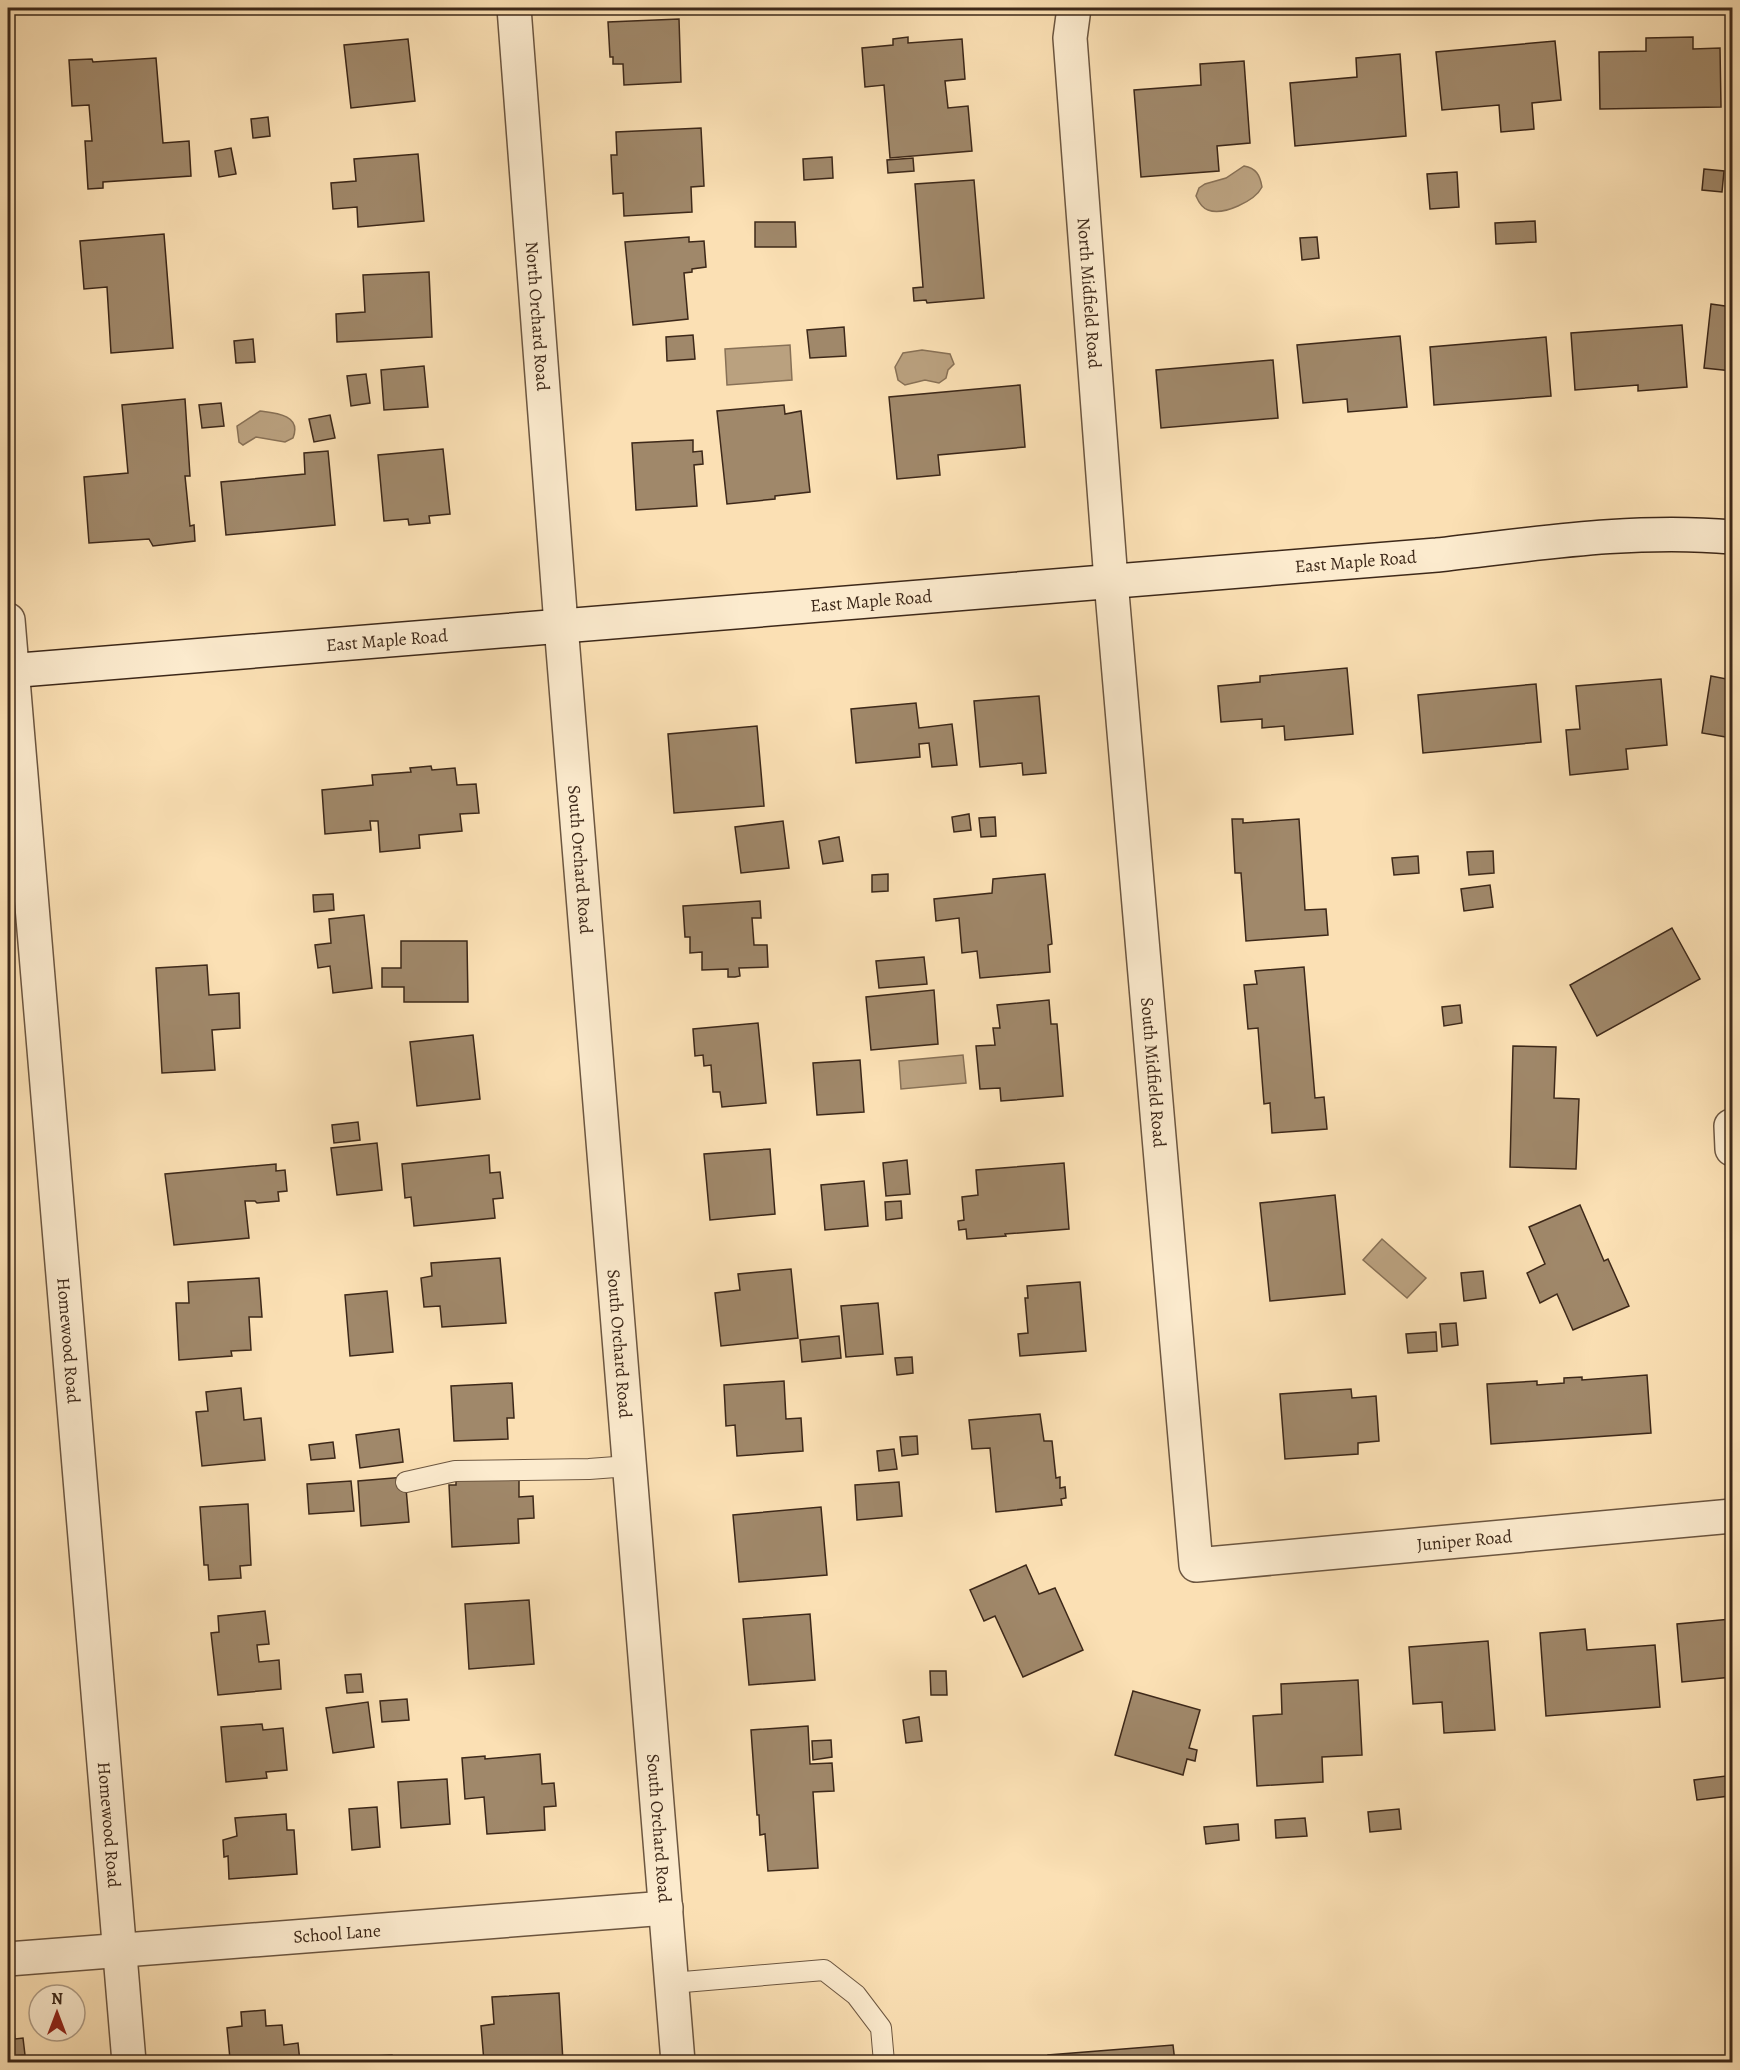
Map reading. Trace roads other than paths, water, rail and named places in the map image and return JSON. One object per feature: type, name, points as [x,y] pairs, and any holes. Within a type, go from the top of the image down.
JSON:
[{"type":"street","name":"North Orchard Road","points":[[514,8],[561,625]]},
{"type":"street","name":"North Midfield Road","points":[[1074,8],[1070,38],[1111,581]]},
{"type":"street","name":"East Maple Road","points":[[10,670],[1437,555],[1603,537],[1699,534],[1732,537]]},
{"type":"street","name":"South Midfield Road","points":[[1111,581],[1196,1565]]},
{"type":"street","name":"Homewood Road","points":[[8,620],[10,670],[129,2062]]},
{"type":"street","name":"South Orchard Road","points":[[561,625],[678,2062]]},
{"type":"street","name":"Juniper Road","points":[[1196,1565],[1732,1516]]},
{"type":"street","name":"School Lane","points":[[8,1959],[666,1908]]},
{"type":"lane","points":[[406,1482],[455,1471],[589,1469],[629,1466]]},
{"type":"lane","points":[[672,1983],[824,1970],[856,1995],[881,2028],[884,2062]]}]
